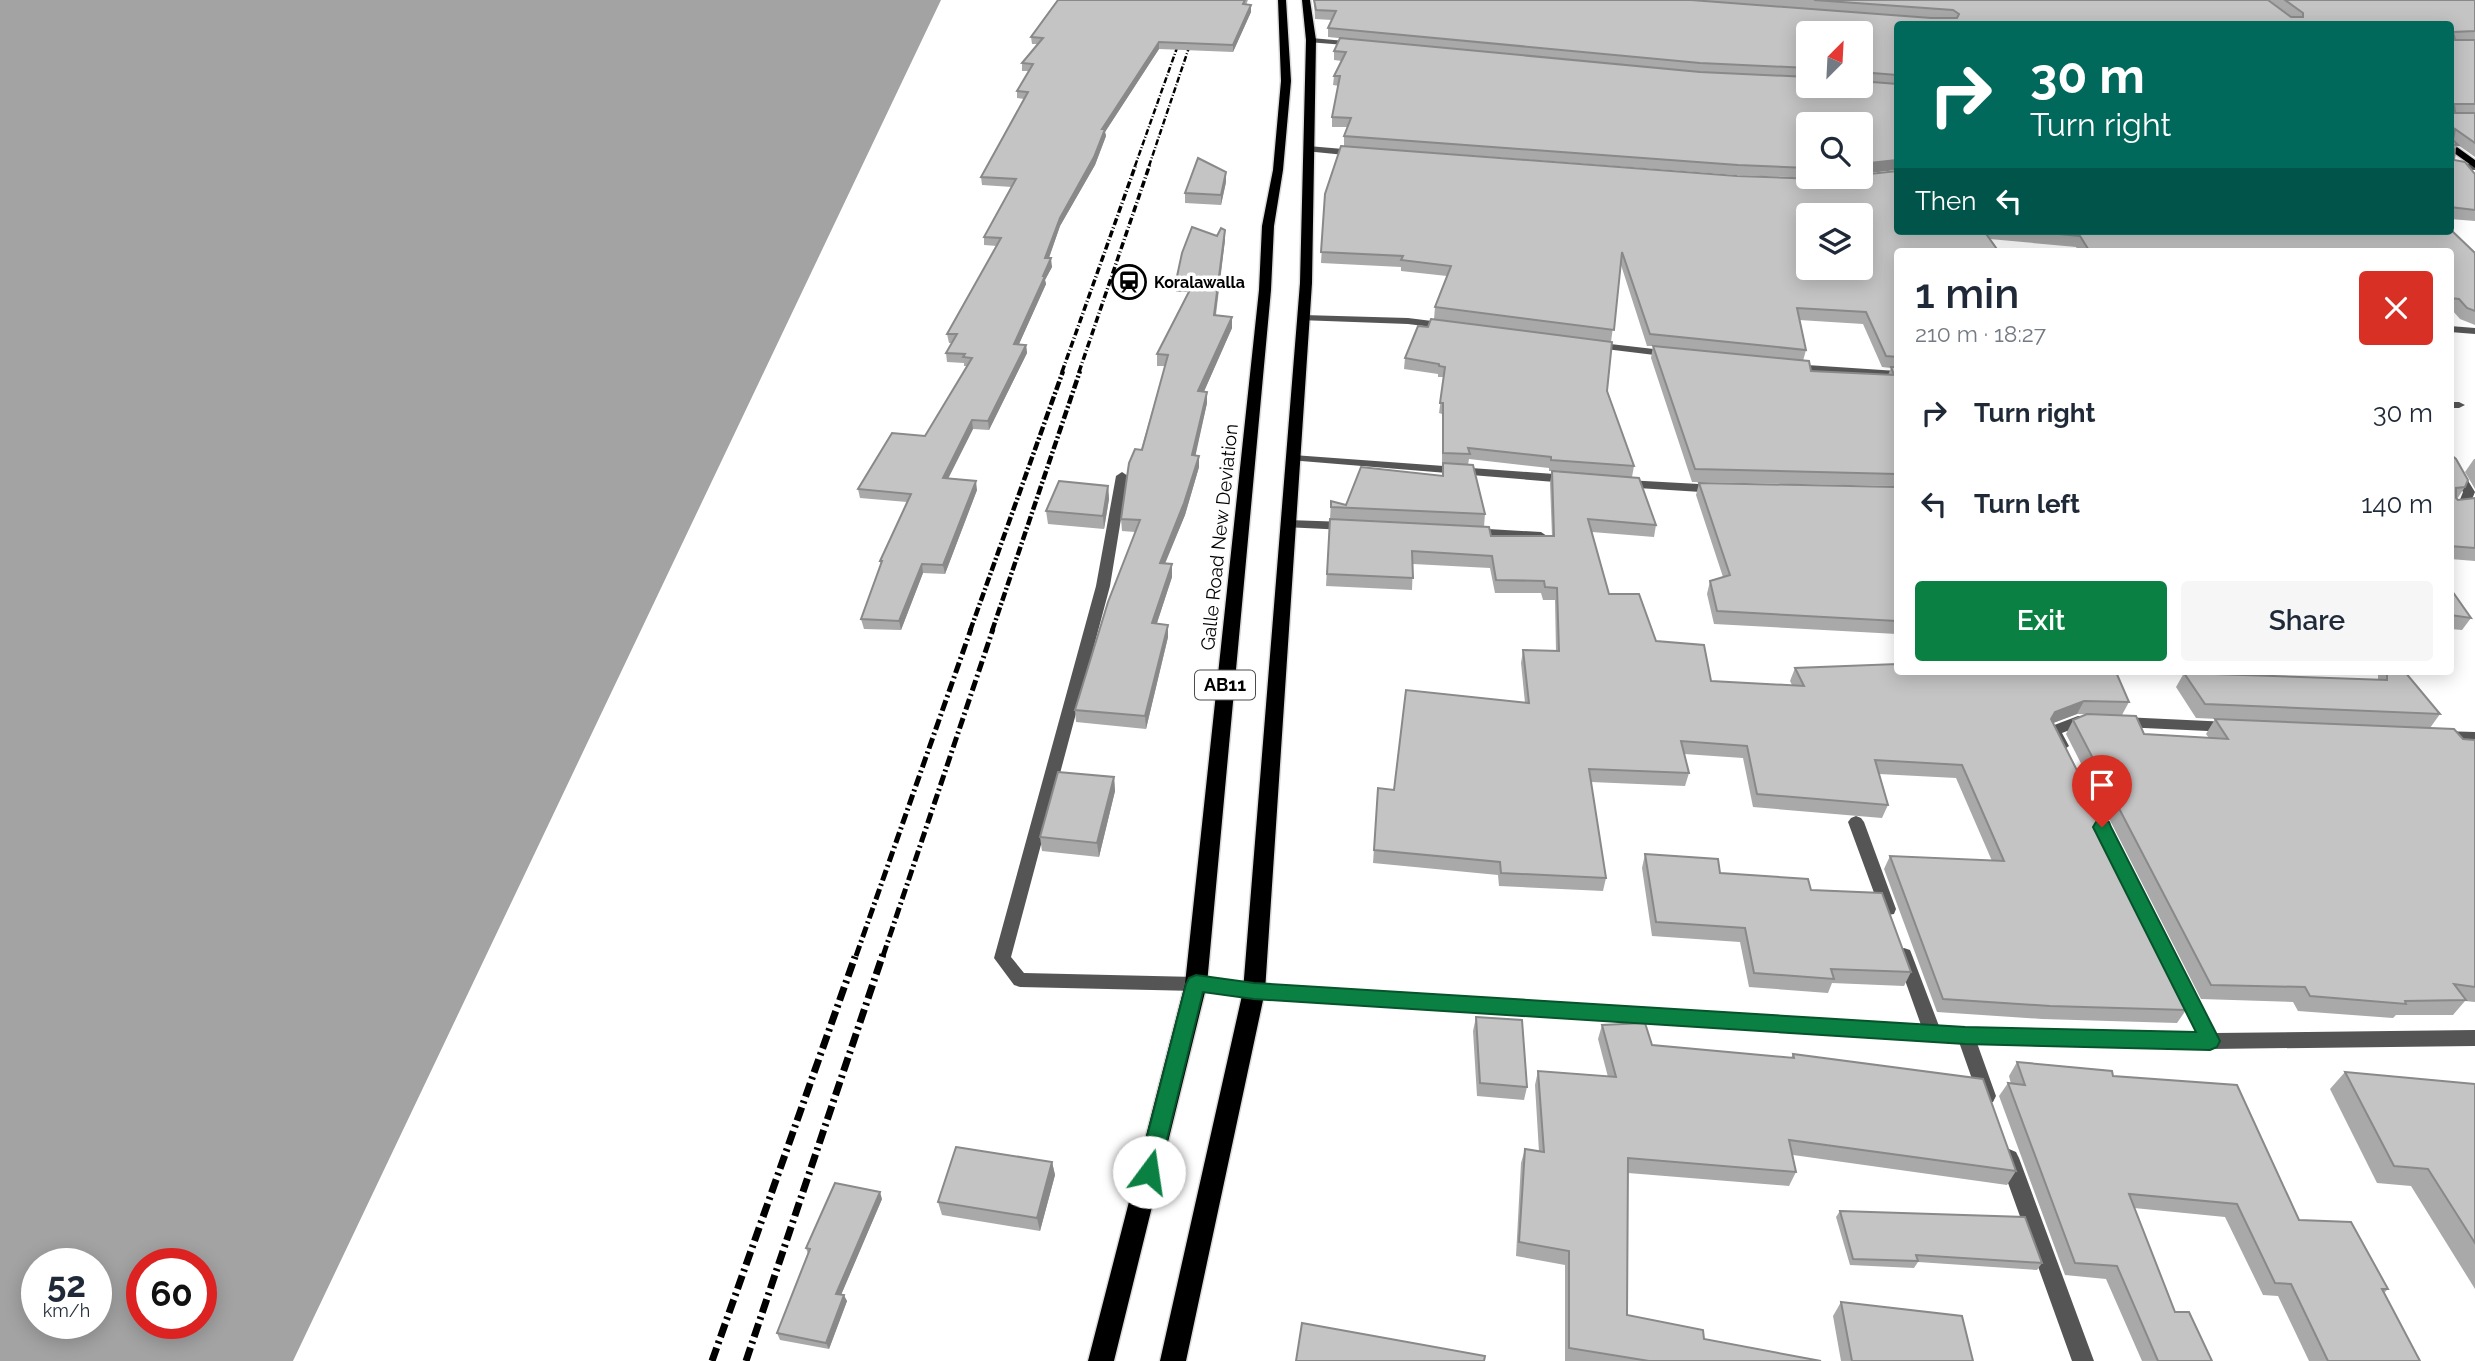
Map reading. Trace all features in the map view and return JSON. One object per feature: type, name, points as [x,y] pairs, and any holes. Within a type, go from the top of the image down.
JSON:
[{"type":"main road","name":"Galle Road New Deviation","points":[[1101,1361],[1196,984],[1265,290],[1268,226],[1278,170],[1286,81],[1282,0]]},
{"type":"main road","name":"AB11","points":[[1173,1361],[1254,991],[1303,318],[1311,40],[1306,0]]},
{"type":"main road","points":[[2454,148],[2475,166]]},
{"type":"street","points":[[1311,40],[1366,45]]},
{"type":"street","points":[[1308,149],[1363,153]]},
{"type":"street","points":[[2454,166],[2475,166]]},
{"type":"street","points":[[1303,318],[1408,321],[1460,327]]},
{"type":"street","points":[[2454,329],[2475,331]]},
{"type":"street","points":[[1579,343],[1688,356]]},
{"type":"street","points":[[1785,366],[1894,374]]},
{"type":"street","points":[[1293,458],[1580,480]]},
{"type":"street","points":[[2454,467],[2471,500],[2465,506],[2454,506]]},
{"type":"street","points":[[1122,476],[1103,586],[1002,958],[1020,980],[1196,984],[1254,991],[1965,1035],[2210,1041],[2475,1038]]},
{"type":"street","points":[[1607,482],[1730,489]]},
{"type":"street","points":[[1288,524],[1354,527]]},
{"type":"street","points":[[1461,532],[1541,536]]},
{"type":"street","points":[[2067,756],[2054,731],[2078,721],[2242,727]]},
{"type":"street","points":[[2420,735],[2475,737]]},
{"type":"street","points":[[1856,822],[1932,1032]]},
{"type":"street","points":[[2166,954],[2210,1041]]},
{"type":"street","points":[[1965,1035],[1993,1114]]},
{"type":"street","points":[[2003,1140],[2082,1361]]},
{"type":"shaded area","points":[[0,0],[941,0],[293,1361],[0,1361]]},
{"type":"building","points":[[1058,0],[1245,0],[1243,4],[1251,5],[1233,45],[1159,42],[1102,129],[1105,129],[1094,157],[1060,218],[1045,258],[1051,258],[1045,276],[1014,344],[1026,345],[988,421],[972,420],[943,478],[976,481],[943,565],[922,564],[899,621],[861,619],[880,561],[911,494],[858,489],[892,433],[925,436],[972,358],[963,357],[965,354],[946,353],[957,334],[947,334],[1001,238],[984,237],[1016,179],[981,177],[1028,92],[1017,91],[1033,64],[1022,63],[1043,38],[1031,37]]},
{"type":"building","points":[[1314,0],[1691,0],[1957,18],[1959,14],[1953,10],[1814,0],[2268,0],[2291,17],[2303,17],[2303,13],[2285,0],[2475,0],[2475,31],[2454,32],[2454,21],[1894,21],[1894,75],[1873,73],[1873,21],[1796,21],[1796,67],[1700,63],[1328,28],[1336,11],[1316,10]]},
{"type":"building","points":[[2454,36],[2455,40],[2475,40],[2475,104],[2454,104]]},
{"type":"building","points":[[1340,38],[1700,72],[1796,76],[1796,98],[1873,98],[1873,82],[1894,84],[1894,160],[1873,163],[1873,112],[1796,112],[1796,167],[1344,136],[1351,118],[1332,117],[1340,76],[1334,76],[1346,52],[1334,51]]},
{"type":"building","points":[[2454,104],[2455,113],[2475,113],[2475,143],[2455,129],[2454,134]]},
{"type":"building","points":[[1341,146],[1796,178],[1796,189],[1873,189],[1873,174],[1894,171],[1894,235],[1987,235],[1996,248],[1894,248],[1894,357],[1886,356],[1866,312],[1797,308],[1806,350],[1650,334],[1622,252],[1614,330],[1435,307],[1451,266],[1401,260],[1403,256],[1321,252],[1325,194]]},
{"type":"building","points":[[1198,158],[1226,172],[1221,195],[1185,193]]},
{"type":"building","points":[[2454,160],[2465,162],[2475,174],[2475,210],[2454,207]]},
{"type":"building","points":[[1192,227],[1217,236],[1221,228],[1225,230],[1214,315],[1232,317],[1198,391],[1207,392],[1192,455],[1199,456],[1160,563],[1172,564],[1152,623],[1168,625],[1145,716],[1075,710],[1108,602],[1140,520],[1121,519],[1129,463],[1135,449],[1142,450],[1168,355],[1157,354],[1194,282],[1176,281],[1182,253]]},
{"type":"building","points":[[2454,233],[2475,253],[2475,311],[2454,298],[2454,248],[2088,248],[2080,236],[2069,235],[2454,235]]},
{"type":"building","points":[[1431,319],[1612,342],[1607,391],[1634,466],[1551,460],[1551,457],[1468,448],[1470,454],[1443,453],[1443,403],[1440,403],[1445,367],[1405,358],[1418,326],[1428,327]]},
{"type":"building","points":[[1653,346],[1809,361],[1811,371],[1894,375],[1894,474],[1695,469]]},
{"type":"building","points":[[2454,457],[2468,480],[2465,487],[2456,488],[2456,498],[2475,498],[2475,548],[2454,546]]},
{"type":"building","points":[[1443,463],[1473,465],[1485,514],[1331,507],[1331,501],[1346,505],[1361,467],[1443,476]]},
{"type":"building","points":[[1552,471],[1639,478],[1656,525],[1588,519],[1609,594],[1639,594],[1656,641],[1704,645],[1711,681],[1804,686],[1795,668],[1894,664],[1894,675],[2117,675],[2129,702],[2084,701],[2055,712],[2051,719],[2186,986],[2173,986],[2186,1010],[2050,1006],[1943,999],[1890,856],[2004,861],[1962,765],[1875,760],[1888,805],[1757,794],[1747,746],[1681,741],[1689,773],[1589,769],[1606,878],[1501,873],[1500,862],[1374,850],[1378,788],[1394,790],[1406,690],[1529,703],[1523,650],[1559,651],[1557,588],[1545,587],[1544,581],[1496,580],[1492,556],[1412,551],[1413,578],[1327,574],[1330,519],[1489,527],[1491,536],[1554,536]]},
{"type":"building","points":[[1059,481],[1108,486],[1103,516],[1046,511]]},
{"type":"building","points":[[1699,483],[1894,487],[1894,621],[1717,611],[1710,581],[1730,575]]},
{"type":"building","points":[[2454,594],[2471,618],[2454,616]]},
{"type":"building","points":[[2185,675],[2242,675],[2387,680],[2387,675],[2408,675],[2440,714],[2205,704]]},
{"type":"building","points":[[2087,714],[2136,716],[2144,734],[2228,739],[2215,719],[2454,729],[2463,739],[2475,740],[2475,987],[2454,984],[2466,1000],[2405,1001],[2406,1004],[2310,996],[2305,987],[2211,985],[2073,720]]},
{"type":"building","points":[[1058,772],[1114,777],[1097,843],[1040,837]]},
{"type":"building","points":[[1645,854],[1718,859],[1720,873],[1808,879],[1811,890],[1882,893],[1911,972],[1831,969],[1834,979],[1754,973],[1745,928],[1656,922]]},
{"type":"building","points":[[1476,1017],[1522,1020],[1527,1087],[1480,1083]]},
{"type":"building","points":[[1645,1023],[1652,1045],[1794,1058],[1793,1054],[1983,1079],[2016,1171],[1789,1140],[1796,1172],[1628,1158],[1627,1315],[1703,1330],[1704,1339],[1821,1361],[1649,1361],[1569,1348],[1569,1251],[1519,1242],[1525,1149],[1544,1152],[1538,1071],[1616,1077],[1602,1025]]},
{"type":"building","points":[[2017,1062],[2112,1071],[2113,1076],[2237,1085],[2299,1220],[2351,1222],[2388,1289],[2382,1289],[2420,1361],[2328,1361],[2291,1284],[2275,1283],[2237,1204],[2129,1194],[2175,1312],[2189,1312],[2212,1361],[2158,1361],[2117,1266],[2075,1263],[2008,1083],[2025,1085]]},
{"type":"building","points":[[2345,1072],[2475,1084],[2475,1243],[2428,1169],[2394,1166]]},
{"type":"building","points":[[956,1147],[1052,1162],[1037,1218],[938,1202]]},
{"type":"building","points":[[835,1183],[880,1192],[836,1294],[844,1295],[826,1343],[777,1333],[810,1249],[806,1248]]},
{"type":"building","points":[[1840,1211],[2025,1217],[2042,1263],[1916,1255],[1918,1261],[1853,1259]]},
{"type":"building","points":[[1841,1302],[1962,1316],[1973,1361],[1852,1361]]},
{"type":"building","points":[[1302,1323],[1485,1356],[1484,1361],[1296,1361]]},
{"type":"railway","points":[[1135,166],[1194,0]]},
{"type":"railway","points":[[1149,166],[1205,0]]},
{"type":"railway","points":[[1062,372],[1136,164]]},
{"type":"railway","points":[[1079,372],[1150,164]]},
{"type":"railway","points":[[970,631],[1063,371]]},
{"type":"railway","points":[[992,631],[1080,371]]},
{"type":"railway","points":[[856,956],[971,629]]},
{"type":"railway","points":[[883,956],[993,629]]},
{"type":"railway","points":[[712,1361],[856,954]]},
{"type":"railway","points":[[746,1361],[883,954]]},
{"type":"place","name":"Koralawalla","points":[[1129,282]]},
{"type":"route","points":[[1149,1172],[1196,984],[1254,991],[1965,1035],[2210,1041],[2102,827]]}]
